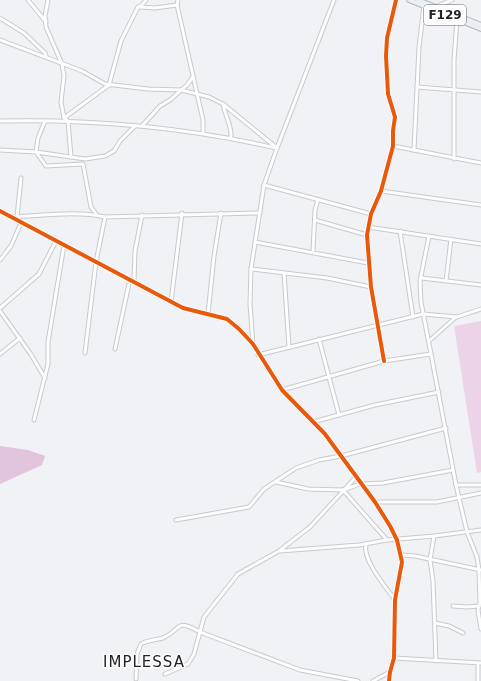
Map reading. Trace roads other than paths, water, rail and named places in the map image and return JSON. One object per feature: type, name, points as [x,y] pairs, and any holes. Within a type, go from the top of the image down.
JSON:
[{"type":"main road","name":"F129","points":[[409,0],[481,29]]},
{"type":"main road","name":"F129","points":[[418,0],[481,25]]},
{"type":"street","points":[[28,0],[46,22]]},
{"type":"street","points":[[48,0],[45,16],[62,64],[64,76],[61,102],[64,118],[68,121],[71,157]]},
{"type":"street","points":[[64,118],[109,85],[121,41],[138,7],[141,6],[146,0]]},
{"type":"street","points":[[178,0],[177,5],[192,77],[203,120],[203,133]]},
{"type":"street","points":[[253,344],[250,304],[251,269],[264,185],[334,0]]},
{"type":"street","points":[[384,361],[371,286],[367,235],[371,214],[381,191],[393,146],[393,131],[396,117],[388,94],[386,56],[387,38],[396,0]]},
{"type":"street","points":[[435,7],[452,0]]},
{"type":"street","points":[[138,7],[155,8],[177,5]]},
{"type":"street","points":[[414,150],[417,87],[424,6]]},
{"type":"street","points":[[0,18],[24,33],[45,53],[46,56]]},
{"type":"street","points":[[454,159],[457,20]]},
{"type":"street","points":[[0,40],[46,56],[62,64],[82,71],[109,85],[196,92],[224,104],[277,148]]},
{"type":"street","points":[[142,126],[160,106],[170,100],[192,77]]},
{"type":"street","points":[[417,87],[481,92]]},
{"type":"street","points":[[224,104],[225,114],[231,124],[231,138]]},
{"type":"street","points":[[0,121],[68,121],[142,126],[203,133],[277,148]]},
{"type":"street","points":[[46,121],[38,138],[36,152],[46,166],[83,164]]},
{"type":"street","points":[[0,150],[36,152],[85,159],[110,154],[135,126]]},
{"type":"street","points":[[393,146],[481,163]]},
{"type":"street","points":[[85,159],[83,164],[91,207],[96,214]]},
{"type":"street","points":[[17,217],[21,178]]},
{"type":"street","points":[[264,185],[318,200],[334,202],[371,214]]},
{"type":"street","points":[[381,191],[481,205]]},
{"type":"street","points":[[313,251],[318,200]]},
{"type":"street","points":[[0,210],[10,217],[183,308],[227,319],[253,344],[282,390],[325,434],[360,484],[375,502],[397,540],[401,555],[394,600],[394,658],[389,681]]},
{"type":"street","points":[[10,217],[96,214],[105,217],[221,212],[260,213]]},
{"type":"street","points":[[208,314],[214,256],[221,212]]},
{"type":"street","points":[[171,302],[182,214]]},
{"type":"street","points":[[115,349],[132,280],[136,244],[142,215]]},
{"type":"street","points":[[85,353],[96,262],[105,217]]},
{"type":"street","points":[[315,220],[367,235]]},
{"type":"street","points":[[0,260],[11,246],[22,223]]},
{"type":"street","points":[[368,227],[481,244]]},
{"type":"street","points":[[400,231],[413,317]]},
{"type":"street","points":[[429,236],[420,287],[423,314],[456,485],[467,532],[477,557],[480,570],[478,610],[481,629]]},
{"type":"street","points":[[446,281],[451,239]]},
{"type":"street","points":[[0,308],[39,274],[56,241]]},
{"type":"street","points":[[255,242],[313,251],[368,263]]},
{"type":"street","points":[[34,420],[48,364],[48,342],[64,245]]},
{"type":"street","points":[[251,269],[327,278],[371,286]]},
{"type":"street","points":[[284,273],[289,347]]},
{"type":"street","points":[[422,278],[481,285]]},
{"type":"street","points":[[429,341],[457,317],[481,309]]},
{"type":"street","points":[[0,311],[20,338],[45,378]]},
{"type":"street","points":[[258,354],[423,314],[457,317]]},
{"type":"street","points":[[0,354],[20,338]]},
{"type":"street","points":[[319,339],[330,376],[339,415]]},
{"type":"street","points":[[282,390],[384,361],[431,354]]},
{"type":"street","points":[[313,422],[375,405],[439,392]]},
{"type":"street","points":[[176,520],[249,507],[264,489],[296,468],[319,460],[341,456],[446,428]]},
{"type":"street","points":[[276,482],[308,489],[343,490],[360,484],[383,483],[453,470]]},
{"type":"street","points":[[165,674],[188,664],[194,654],[204,617],[238,574],[279,552],[310,527],[356,477]]},
{"type":"street","points":[[456,485],[481,485]]},
{"type":"street","points":[[343,490],[387,540]]},
{"type":"street","points":[[375,502],[437,502],[481,493]]},
{"type":"street","points":[[279,552],[366,544],[387,540],[481,530]]},
{"type":"street","points":[[434,536],[430,560],[433,575],[436,662]]},
{"type":"street","points":[[366,544],[366,554],[369,561],[394,600]]},
{"type":"street","points":[[401,555],[480,570]]},
{"type":"street","points":[[453,606],[479,606]]},
{"type":"street","points":[[435,623],[449,626],[463,633]]},
{"type":"street","points":[[136,679],[137,654],[141,644],[164,637],[177,626],[187,625],[200,632],[300,670],[358,681]]},
{"type":"street","points":[[394,658],[436,662],[479,663],[478,681]]},
{"type":"street","points":[[373,681],[390,672]]},
{"type":"district","name":"IMPLESSA","points":[[144,662]]}]
